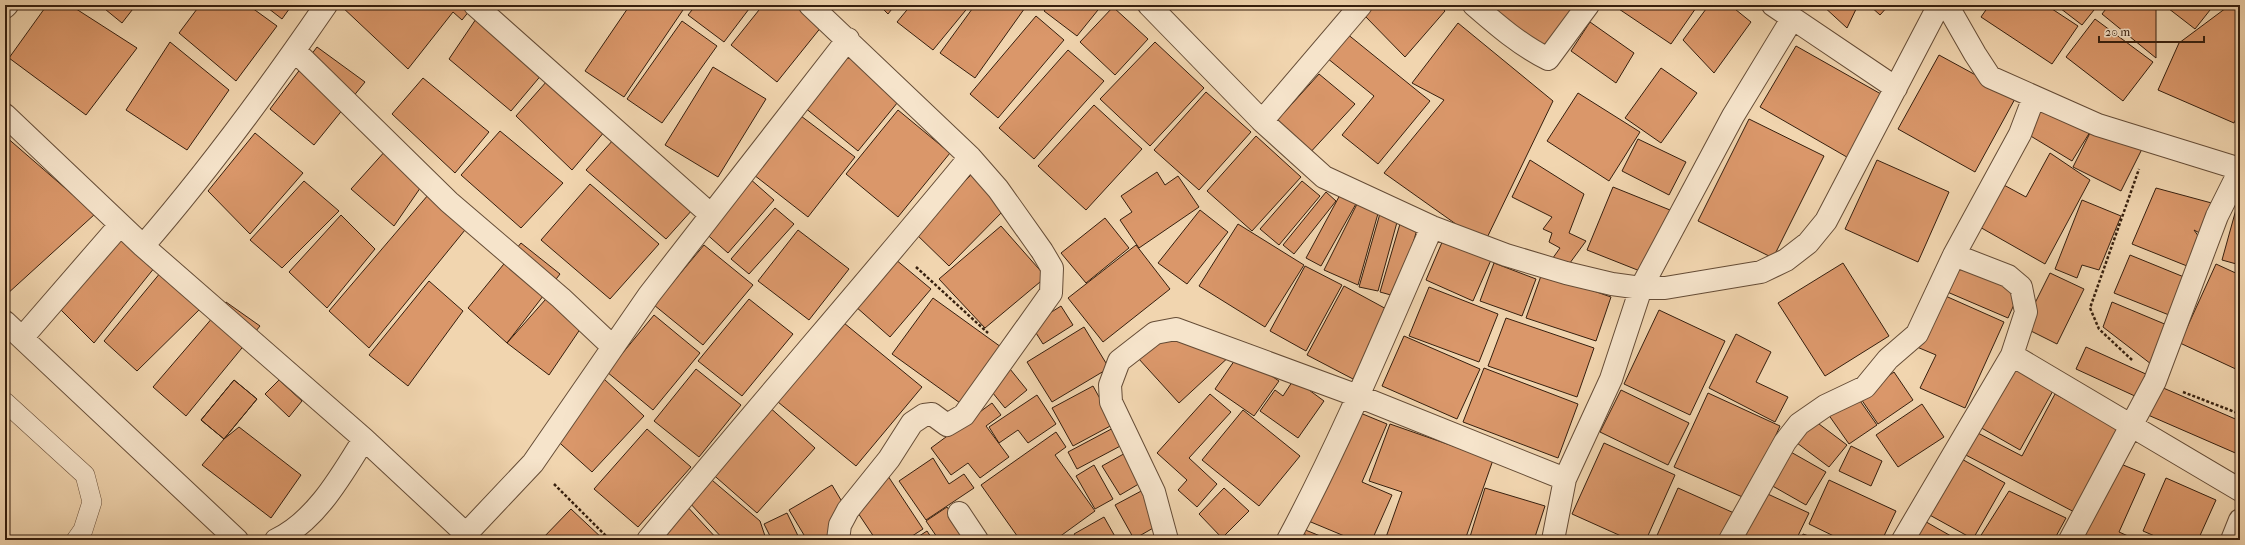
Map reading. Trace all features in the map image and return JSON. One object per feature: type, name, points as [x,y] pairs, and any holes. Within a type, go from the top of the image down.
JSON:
[{"type":"street","points":[[142,246],[188,194],[295,51],[326,5]]},
{"type":"street","points":[[475,5],[710,214]]},
{"type":"street","points":[[810,5],[848,39],[970,157],[998,189],[1042,251],[1052,268],[1051,293],[964,415],[947,425],[932,414],[924,415],[912,423],[889,459],[848,510],[840,525],[838,540]]},
{"type":"street","points":[[1149,5],[1262,121],[1324,177],[1432,227],[1506,255],[1566,273],[1641,288],[1665,288],[1761,272],[1786,260],[1808,243],[1826,222],[1939,5]]},
{"type":"street","points":[[1262,121],[1361,5]]},
{"type":"street","points":[[1474,5],[1502,29],[1548,59],[1588,5]]},
{"type":"street","points":[[1773,5],[1896,88]]},
{"type":"street","points":[[1947,5],[1974,54],[1990,77],[2098,125],[2240,169],[2217,216],[2155,381],[2070,540]]},
{"type":"street","points":[[1553,540],[1566,479],[1611,379],[1641,288],[1732,116],[1792,19]]},
{"type":"street","points":[[5,115],[142,246],[364,439],[470,537],[533,462],[612,347],[710,214],[848,39]]},
{"type":"street","points":[[295,51],[449,202],[561,298],[612,347]]},
{"type":"street","points":[[1730,540],[1785,442],[1799,424],[1825,406],[1865,387],[1888,360],[1917,334],[1954,255],[2020,134],[2034,97]]},
{"type":"street","points":[[648,540],[761,403],[896,248],[970,157]]},
{"type":"street","points":[[22,338],[120,225]]},
{"type":"street","points":[[1288,540],[1312,495],[1358,396],[1432,227]]},
{"type":"street","points":[[1903,540],[2012,355],[2026,312],[2021,287],[2008,276],[1954,255]]},
{"type":"street","points":[[5,322],[237,540]]},
{"type":"street","points":[[1167,540],[1154,492],[1111,402],[1110,384],[1119,361],[1155,333],[1176,329],[1358,396],[1566,479]]},
{"type":"street","points":[[2012,355],[2240,490]]},
{"type":"street","points":[[276,540],[290,533],[305,520],[334,488],[364,439]]},
{"type":"street","points":[[959,513],[977,540]]},
{"type":"street","points":[[2232,540],[2240,520]]},
{"type":"lane","points":[[5,402],[85,475],[92,502],[83,530],[76,540]]},
{"type":"path","points":[[2149,141],[2090,308],[2099,329],[2155,381],[2240,414]]},
{"type":"path","points":[[896,248],[1009,352]]},
{"type":"path","points":[[533,462],[610,540]]},
{"type":"building","points":[[47,5],[70,5],[137,48],[86,115],[9,58]]},
{"type":"building","points":[[100,5],[136,5],[122,23]]},
{"type":"building","points":[[200,5],[248,5],[277,26],[236,81],[179,33]]},
{"type":"building","points":[[264,5],[292,5],[282,19]]},
{"type":"building","points":[[340,5],[474,5],[462,20],[453,12],[408,69]]},
{"type":"building","points":[[630,5],[685,7],[624,97],[585,71]]},
{"type":"building","points":[[696,5],[752,5],[724,42],[688,15]]},
{"type":"building","points":[[763,5],[796,5],[822,26],[777,82],[731,45]]},
{"type":"building","points":[[879,5],[895,5],[888,14]]},
{"type":"building","points":[[911,5],[970,5],[933,50],[897,22]]},
{"type":"building","points":[[975,5],[1027,5],[975,78],[940,53]]},
{"type":"building","points":[[1049,5],[1102,5],[1077,36],[1044,11]]},
{"type":"building","points":[[1374,5],[1439,5],[1445,11],[1405,57],[1365,16]]},
{"type":"building","points":[[1501,5],[1579,5],[1547,51],[1494,15]]},
{"type":"building","points":[[1613,5],[1698,5],[1671,44]]},
{"type":"building","points":[[1709,5],[1730,5],[1751,22],[1714,73],[1683,40]]},
{"type":"building","points":[[1822,5],[1858,5],[1847,28]]},
{"type":"building","points":[[1869,5],[1889,5],[1880,15]]},
{"type":"building","points":[[1986,5],[2046,5],[2078,26],[2052,64],[1981,17],[1988,7]]},
{"type":"building","points":[[2056,5],[2098,5],[2082,25]]},
{"type":"building","points":[[2109,5],[2156,5],[2156,58],[2102,14]]},
{"type":"building","points":[[2164,5],[2214,5],[2195,29]]},
{"type":"building","points":[[2230,5],[2240,7],[2240,110],[2234,123],[2158,90],[2179,43]]},
{"type":"building","points":[[1113,7],[1148,39],[1115,75],[1080,42]]},
{"type":"building","points":[[478,16],[543,73],[511,111],[449,59]]},
{"type":"building","points":[[1036,16],[1064,40],[998,118],[970,94]]},
{"type":"building","points":[[2095,19],[2153,62],[2123,101],[2066,57]]},
{"type":"building","points":[[682,21],[717,46],[662,123],[627,99]]},
{"type":"building","points":[[1590,22],[1634,53],[1616,83],[1571,51]]},
{"type":"building","points":[[1458,23],[1553,101],[1484,244],[1384,173],[1444,100],[1412,83]]},
{"type":"building","points":[[1346,33],[1430,101],[1378,164],[1342,135],[1374,96],[1327,58]]},
{"type":"building","points":[[170,42],[229,90],[187,150],[126,110]]},
{"type":"building","points":[[1155,42],[1204,88],[1150,146],[1100,99]]},
{"type":"building","points":[[1796,46],[1888,98],[1852,160],[1760,107]]},
{"type":"building","points":[[317,47],[365,82],[314,145],[270,109]]},
{"type":"building","points":[[1068,50],[1104,81],[1034,159],[999,128]]},
{"type":"building","points":[[849,53],[902,97],[858,151],[804,107]]},
{"type":"building","points":[[1939,55],[2016,97],[1975,172],[1898,129]]},
{"type":"building","points":[[713,67],[766,99],[718,177],[665,145]]},
{"type":"building","points":[[1661,68],[1697,93],[1661,143],[1625,118]]},
{"type":"building","points":[[1319,74],[1355,104],[1307,156],[1272,126]]},
{"type":"building","points":[[423,78],[489,132],[455,173],[392,114]]},
{"type":"building","points":[[547,81],[605,131],[572,170],[516,116]]},
{"type":"building","points":[[1206,92],[1251,132],[1199,190],[1154,150]]},
{"type":"building","points":[[1578,93],[1640,132],[1609,181],[1547,141]]},
{"type":"building","points":[[2042,103],[2090,132],[2072,161],[2024,132]]},
{"type":"building","points":[[1094,105],[1142,149],[1086,210],[1038,166]]},
{"type":"building","points":[[898,110],[950,153],[898,217],[846,174]]},
{"type":"building","points":[[801,116],[855,157],[808,217],[754,175]]},
{"type":"building","points":[[1749,119],[1824,156],[1773,258],[1698,221]]},
{"type":"building","points":[[2094,125],[2142,149],[2121,191],[2073,167]]},
{"type":"building","points":[[500,131],[563,183],[521,228],[461,175]]},
{"type":"building","points":[[255,133],[303,173],[250,234],[208,191]]},
{"type":"building","points":[[5,136],[95,214],[6,295],[5,294]]},
{"type":"building","points":[[1256,136],[1301,177],[1252,231],[1207,191]]},
{"type":"building","points":[[614,139],[693,209],[666,239],[586,170]]},
{"type":"building","points":[[1638,139],[1686,162],[1669,195],[1622,171]]},
{"type":"building","points":[[387,149],[423,184],[394,226],[351,189]]},
{"type":"building","points":[[2050,153],[2090,180],[2045,264],[1978,226],[2002,184],[2026,197]]},
{"type":"building","points":[[1530,160],[1584,194],[1569,233],[1586,241],[1567,267],[1550,262],[1560,248],[1549,242],[1552,233],[1543,229],[1552,217],[1512,197]]},
{"type":"building","points":[[1877,160],[1949,192],[1918,262],[1845,229]]},
{"type":"building","points":[[1157,172],[1165,185],[1178,176],[1199,207],[1139,248],[1120,220],[1132,212],[1121,196]]},
{"type":"building","points":[[971,175],[1005,209],[949,266],[914,232]]},
{"type":"building","points":[[749,178],[774,200],[728,253],[703,231]]},
{"type":"building","points":[[304,181],[339,211],[282,268],[250,240]]},
{"type":"building","points":[[440,181],[478,214],[369,348],[329,311]]},
{"type":"building","points":[[1302,181],[1320,196],[1279,245],[1260,229]]},
{"type":"building","points":[[590,184],[659,244],[610,299],[541,240]]},
{"type":"building","points":[[1613,187],[1670,210],[1645,273],[1587,250]]},
{"type":"building","points":[[2156,188],[2219,205],[2207,237],[2194,230],[2204,244],[2192,268],[2132,244]]},
{"type":"building","points":[[1326,192],[1336,201],[1294,254],[1283,245]]},
{"type":"building","points":[[1341,193],[1357,202],[1321,266],[1306,258]]},
{"type":"building","points":[[2240,195],[2240,265],[2222,260]]},
{"type":"building","points":[[2082,200],[2121,216],[2099,270],[2082,265],[2077,278],[2055,269]]},
{"type":"building","points":[[1358,202],[1379,210],[1358,285],[1324,270]]},
{"type":"building","points":[[775,208],[794,224],[749,274],[731,259]]},
{"type":"building","points":[[1200,210],[1228,232],[1187,284],[1158,263]]},
{"type":"building","points":[[1381,210],[1399,215],[1378,291],[1359,287]]},
{"type":"building","points":[[341,215],[375,249],[327,308],[289,272]]},
{"type":"building","points":[[1402,217],[1419,222],[1398,297],[1380,292]]},
{"type":"building","points":[[1105,218],[1129,248],[1086,283],[1061,253]]},
{"type":"building","points":[[1238,224],[1304,265],[1265,327],[1199,286]]},
{"type":"building","points":[[1001,226],[1046,277],[985,328],[939,279]]},
{"type":"building","points":[[798,230],[849,269],[809,320],[758,281]]},
{"type":"building","points":[[119,235],[155,267],[94,343],[57,306]]},
{"type":"building","points":[[1443,240],[1491,260],[1473,301],[1426,280]]},
{"type":"building","points":[[521,243],[560,274],[507,343],[468,308]]},
{"type":"building","points":[[704,245],[753,285],[703,345],[654,305]]},
{"type":"building","points":[[1136,245],[1170,289],[1103,342],[1068,298]]},
{"type":"building","points":[[2130,255],[2184,277],[2169,315],[2114,293]]},
{"type":"building","points":[[895,259],[931,289],[890,337],[855,306]]},
{"type":"building","points":[[1494,263],[1536,279],[1522,316],[1480,301]]},
{"type":"building","points":[[1843,263],[1889,336],[1825,376],[1778,303]]},
{"type":"building","points":[[1957,263],[2020,291],[2008,318],[1945,291]]},
{"type":"building","points":[[2216,264],[2240,275],[2240,371],[2180,343]]},
{"type":"building","points":[[1305,266],[1342,285],[1306,351],[1270,331]]},
{"type":"building","points":[[161,272],[203,306],[137,371],[104,341]]},
{"type":"building","points":[[1542,273],[1611,297],[1596,341],[1526,318]]},
{"type":"building","points":[[2050,273],[2084,289],[2057,344],[2023,327]]},
{"type":"building","points":[[429,281],[463,311],[408,386],[369,355]]},
{"type":"building","points":[[1344,286],[1390,311],[1353,379],[1307,355]]},
{"type":"building","points":[[1429,287],[1498,314],[1479,362],[1409,336]]},
{"type":"building","points":[[553,291],[585,322],[549,375],[507,343]]},
{"type":"building","points":[[1941,294],[2004,322],[1965,408],[1920,388],[1936,355],[1917,347]]},
{"type":"building","points":[[933,298],[1001,347],[960,403],[892,354]]},
{"type":"building","points":[[749,299],[793,334],[742,396],[698,361]]},
{"type":"building","points":[[226,302],[260,326],[186,416],[153,387]]},
{"type":"building","points":[[2112,302],[2167,325],[2151,364],[2103,327]]},
{"type":"building","points":[[1061,306],[1073,325],[1043,344],[1031,325]]},
{"type":"building","points":[[1659,310],[1725,341],[1690,415],[1624,384]]},
{"type":"building","points":[[654,315],[700,353],[653,410],[607,372]]},
{"type":"building","points":[[1506,318],[1594,348],[1577,397],[1488,366]]},
{"type":"building","points":[[844,323],[922,387],[856,466],[778,402]]},
{"type":"building","points":[[1084,327],[1109,368],[1052,402],[1027,362]]},
{"type":"building","points":[[1736,334],[1771,352],[1756,382],[1788,397],[1775,422],[1709,388]]},
{"type":"building","points":[[1184,336],[1232,354],[1179,403],[1138,358],[1160,338]]},
{"type":"building","points":[[1404,336],[1480,369],[1457,419],[1382,386]]},
{"type":"building","points":[[2086,347],[2148,375],[2137,397],[2076,369]]},
{"type":"building","points":[[1239,354],[1279,381],[1254,416],[1215,389]]},
{"type":"building","points":[[2011,365],[2054,389],[2020,450],[1978,426]]},
{"type":"building","points":[[1484,368],[1578,404],[1558,458],[1463,422]]},
{"type":"building","points":[[696,369],[741,405],[699,457],[654,421]]},
{"type":"building","points":[[1010,369],[1027,390],[1005,408],[988,387]]},
{"type":"building","points":[[1894,372],[1913,400],[1878,424],[1859,396]]},
{"type":"building","points":[[604,379],[644,416],[592,472],[552,436]]},
{"type":"building","points":[[1294,379],[1324,401],[1298,438],[1260,411],[1275,390],[1283,396]]},
{"type":"building","points":[[234,380],[257,399],[224,439],[201,420]]},
{"type":"building","points":[[234,380],[257,399],[224,439],[201,420]]},
{"type":"building","points":[[279,380],[302,401],[289,417],[265,394]]},
{"type":"building","points":[[1093,386],[1114,424],[1073,446],[1052,408]]},
{"type":"building","points":[[2161,387],[2240,421],[2240,455],[2148,415]]},
{"type":"building","points":[[1621,390],[1689,423],[1668,465],[1600,432]]},
{"type":"building","points":[[1708,393],[1780,426],[1747,499],[1674,467]]},
{"type":"building","points":[[1210,394],[1231,412],[1189,458],[1217,484],[1197,507],[1178,490],[1187,480],[1157,453]]},
{"type":"building","points":[[2055,394],[2124,431],[2080,515],[1962,453],[1974,431],[2022,456]]},
{"type":"building","points":[[1037,395],[1056,424],[1028,443],[1018,430],[999,443],[989,427]]},
{"type":"building","points":[[1856,395],[1877,425],[1849,444],[1828,414]]},
{"type":"building","points":[[992,403],[1001,415],[986,426],[1009,457],[980,478],[968,463],[951,475],[931,448]]},
{"type":"building","points":[[1922,404],[1944,437],[1898,467],[1876,435]]},
{"type":"building","points":[[767,405],[815,448],[757,513],[709,471]]},
{"type":"building","points":[[1243,410],[1300,456],[1259,506],[1202,460]]},
{"type":"building","points":[[1353,410],[1387,424],[1362,482],[1392,495],[1372,540],[1354,540],[1306,520]]},
{"type":"building","points":[[1815,421],[1847,445],[1829,467],[1797,443]]},
{"type":"building","points":[[1390,424],[1493,460],[1465,540],[1385,540],[1402,492],[1369,481]]},
{"type":"building","points":[[1117,426],[1126,443],[1077,469],[1068,452]]},
{"type":"building","points":[[239,427],[301,475],[271,518],[202,465],[224,439]]},
{"type":"building","points":[[647,429],[691,467],[638,527],[594,489]]},
{"type":"building","points":[[1056,432],[1066,447],[1055,455],[1095,511],[1055,540],[1020,540],[981,485]]},
{"type":"building","points":[[1604,443],[1675,475],[1646,540],[1630,540],[1572,514]]},
{"type":"building","points":[[1851,446],[1882,461],[1871,486],[1839,471]]},
{"type":"building","points":[[1129,451],[1142,482],[1120,495],[1102,466]]},
{"type":"building","points":[[1789,451],[1826,472],[1806,505],[1769,484]]},
{"type":"building","points":[[1958,457],[2005,483],[1973,539],[1926,513]]},
{"type":"building","points":[[933,458],[949,484],[964,474],[974,488],[926,520],[899,481]]},
{"type":"building","points":[[2116,462],[2145,474],[2119,532],[2137,540],[2082,540]]},
{"type":"building","points":[[1094,465],[1113,499],[1095,509],[1076,476]]},
{"type":"building","points":[[886,473],[923,529],[906,540],[876,540],[856,510]]},
{"type":"building","points":[[706,475],[760,521],[765,536],[760,540],[724,540],[688,501]]},
{"type":"building","points":[[2166,478],[2216,500],[2198,540],[2164,540],[2143,531]]},
{"type":"building","points":[[1829,480],[1896,511],[1882,540],[1842,540],[1809,524]]},
{"type":"building","points":[[832,485],[844,505],[834,540],[807,540],[789,510]]},
{"type":"building","points":[[1224,488],[1249,511],[1222,538],[1199,514]]},
{"type":"building","points":[[1485,488],[1545,506],[1534,540],[1469,540]]},
{"type":"building","points":[[1678,488],[1734,513],[1722,540],[1655,540]]},
{"type":"building","points":[[1145,489],[1162,523],[1134,539],[1115,505]]},
{"type":"building","points":[[1759,490],[1809,513],[1796,540],[1735,540]]},
{"type":"building","points":[[2009,491],[2066,518],[2054,540],[1978,540]]},
{"type":"building","points":[[684,503],[718,540],[654,540]]},
{"type":"building","points":[[947,507],[970,540],[939,540],[926,521]]},
{"type":"building","points":[[571,509],[604,540],[541,540]]},
{"type":"building","points":[[787,513],[800,540],[767,540],[771,538],[764,524]]},
{"type":"building","points":[[1104,517],[1117,540],[1078,540],[1074,534]]},
{"type":"building","points":[[1921,519],[1958,540],[1909,540]]},
{"type":"building","points":[[1303,529],[1330,540],[1307,540]]},
{"type":"building","points":[[927,531],[933,540],[913,540]]},
{"type":"building","points":[[1803,534],[1820,540],[1801,540]]}]
